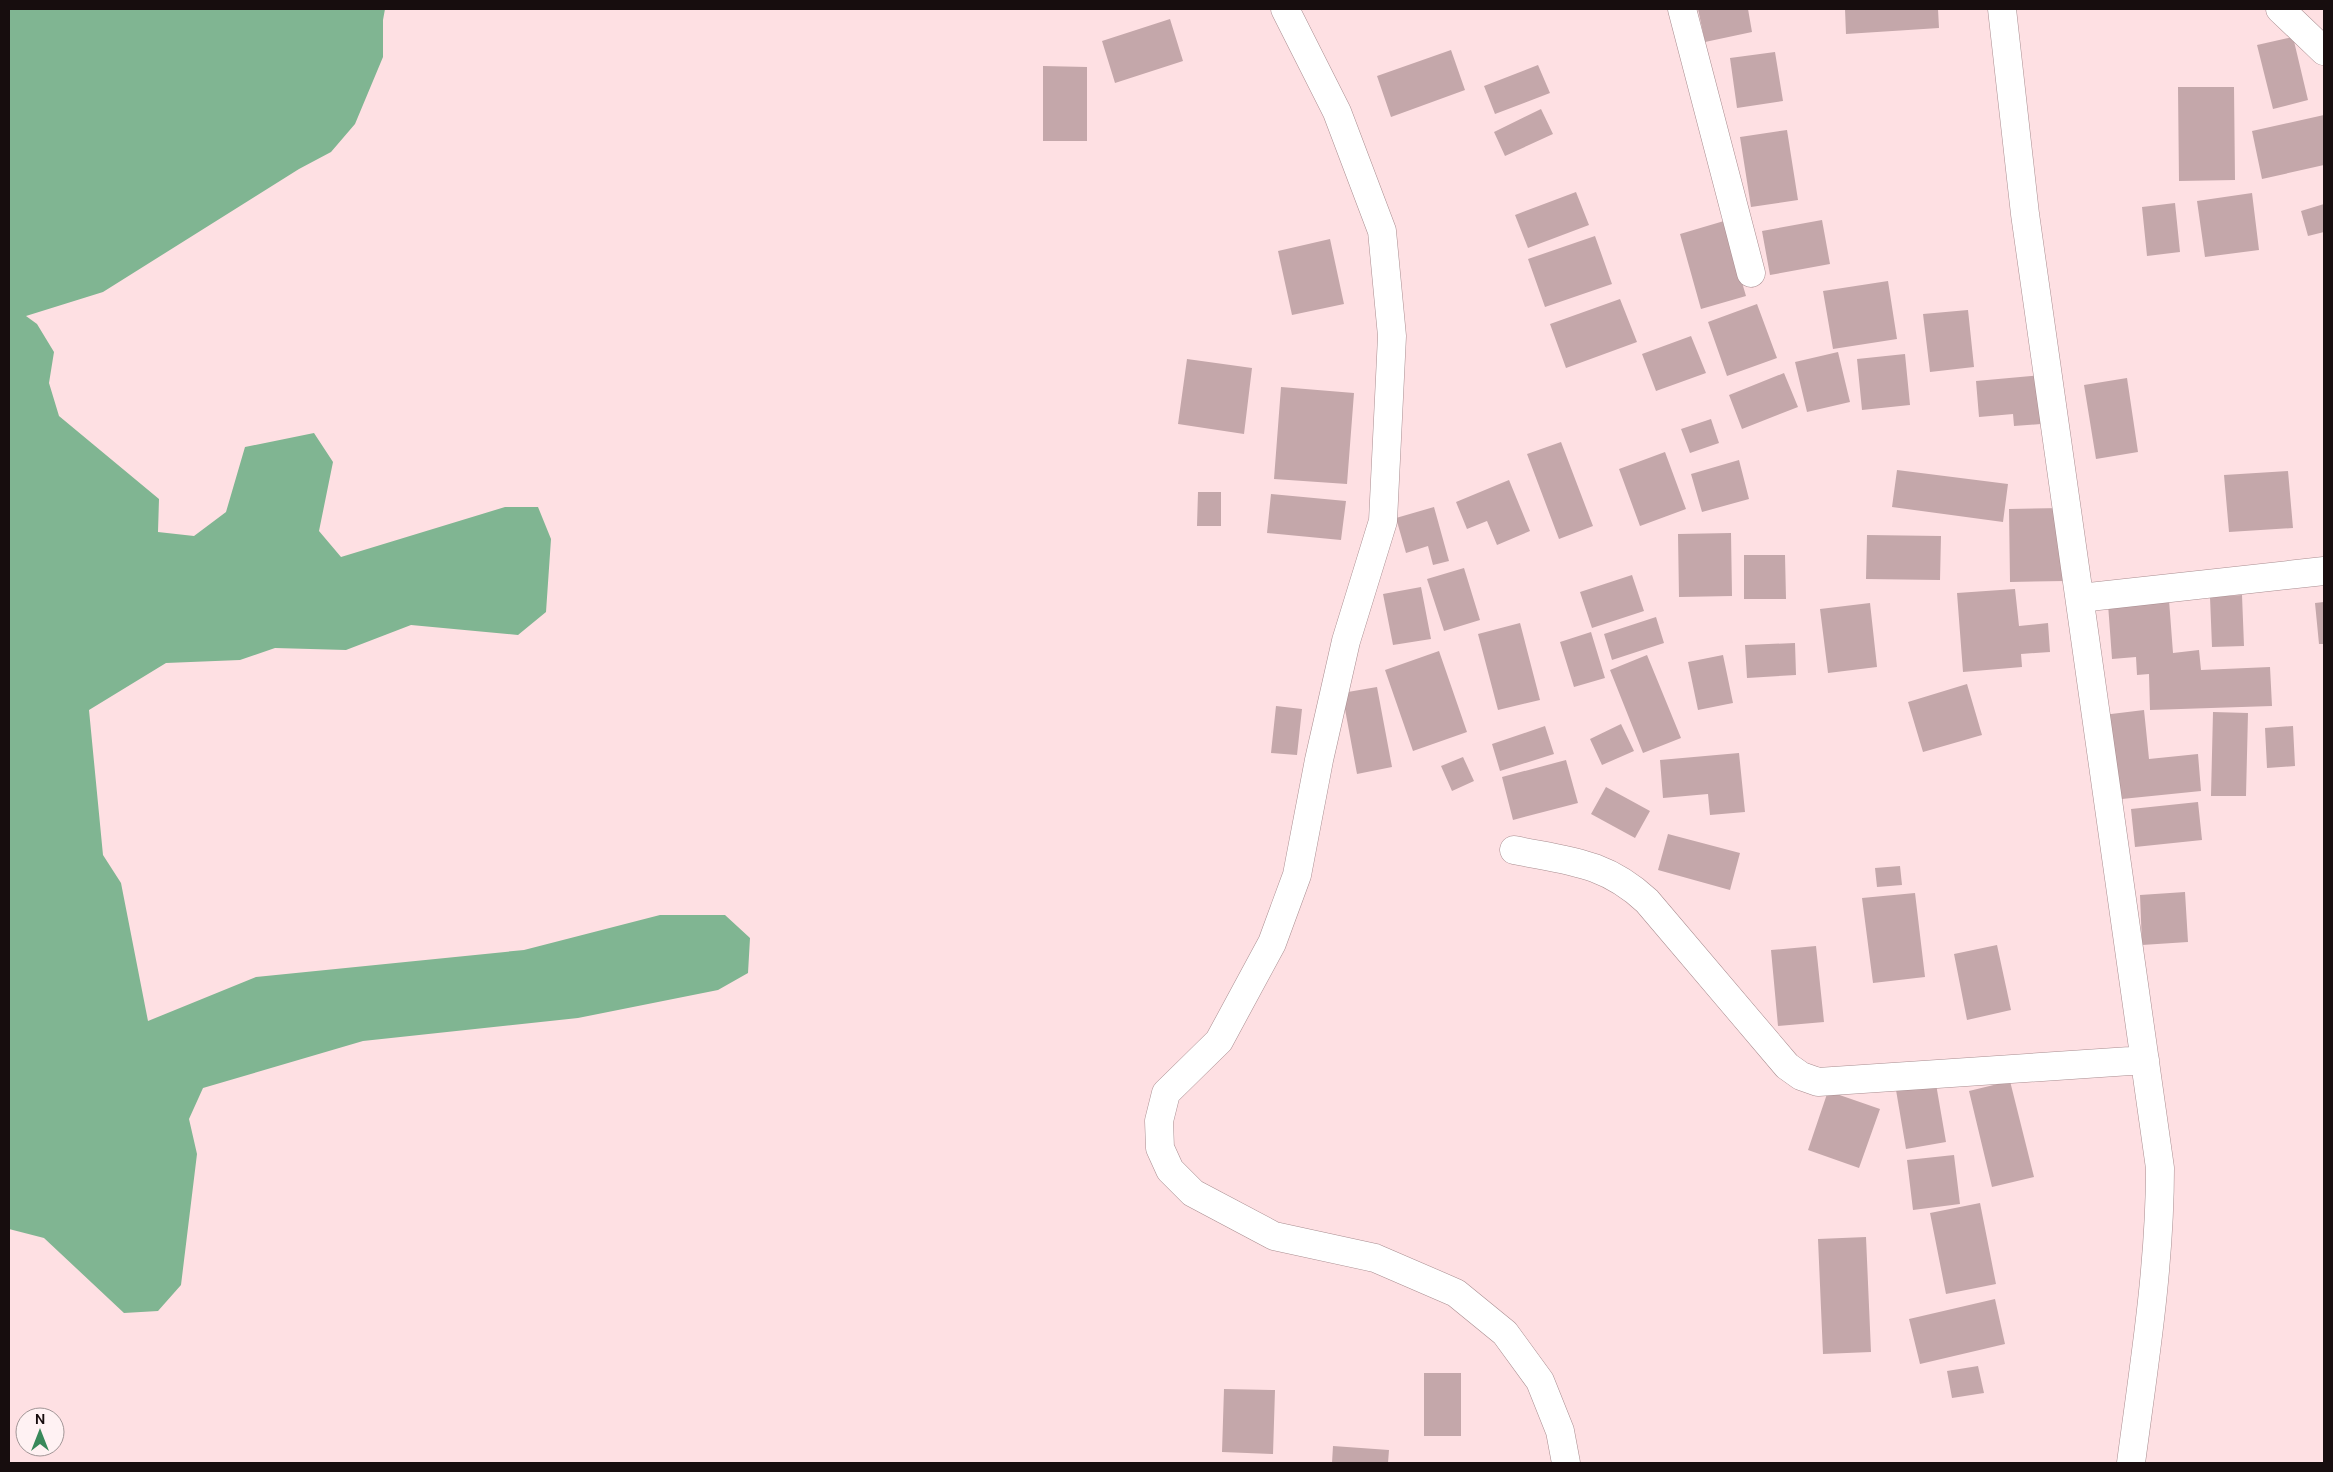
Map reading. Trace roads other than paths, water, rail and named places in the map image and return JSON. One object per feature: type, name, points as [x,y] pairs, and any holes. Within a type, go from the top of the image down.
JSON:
[{"type":"street","points":[[1285,9],[1337,112],[1382,231],[1392,336],[1383,521],[1346,640],[1319,760],[1297,875],[1272,943],[1219,1041],[1166,1093],[1159,1120],[1160,1148],[1170,1170],[1192,1193],[1274,1236],[1375,1258],[1456,1293],[1505,1334],[1540,1381],[1560,1431],[1566,1463]]},
{"type":"street","points":[[1682,9],[1751,272]]},
{"type":"street","points":[[2002,9],[2025,214],[2160,1168],[2160,1213],[2156,1268],[2131,1463]]},
{"type":"street","points":[[2280,9],[2324,51]]},
{"type":"street","points":[[2080,598],[2324,571]]},
{"type":"street","points":[[1514,850],[1583,863],[1609,873],[1628,884],[1647,901],[1786,1066],[1801,1076],[1818,1082],[2145,1060]]}]
